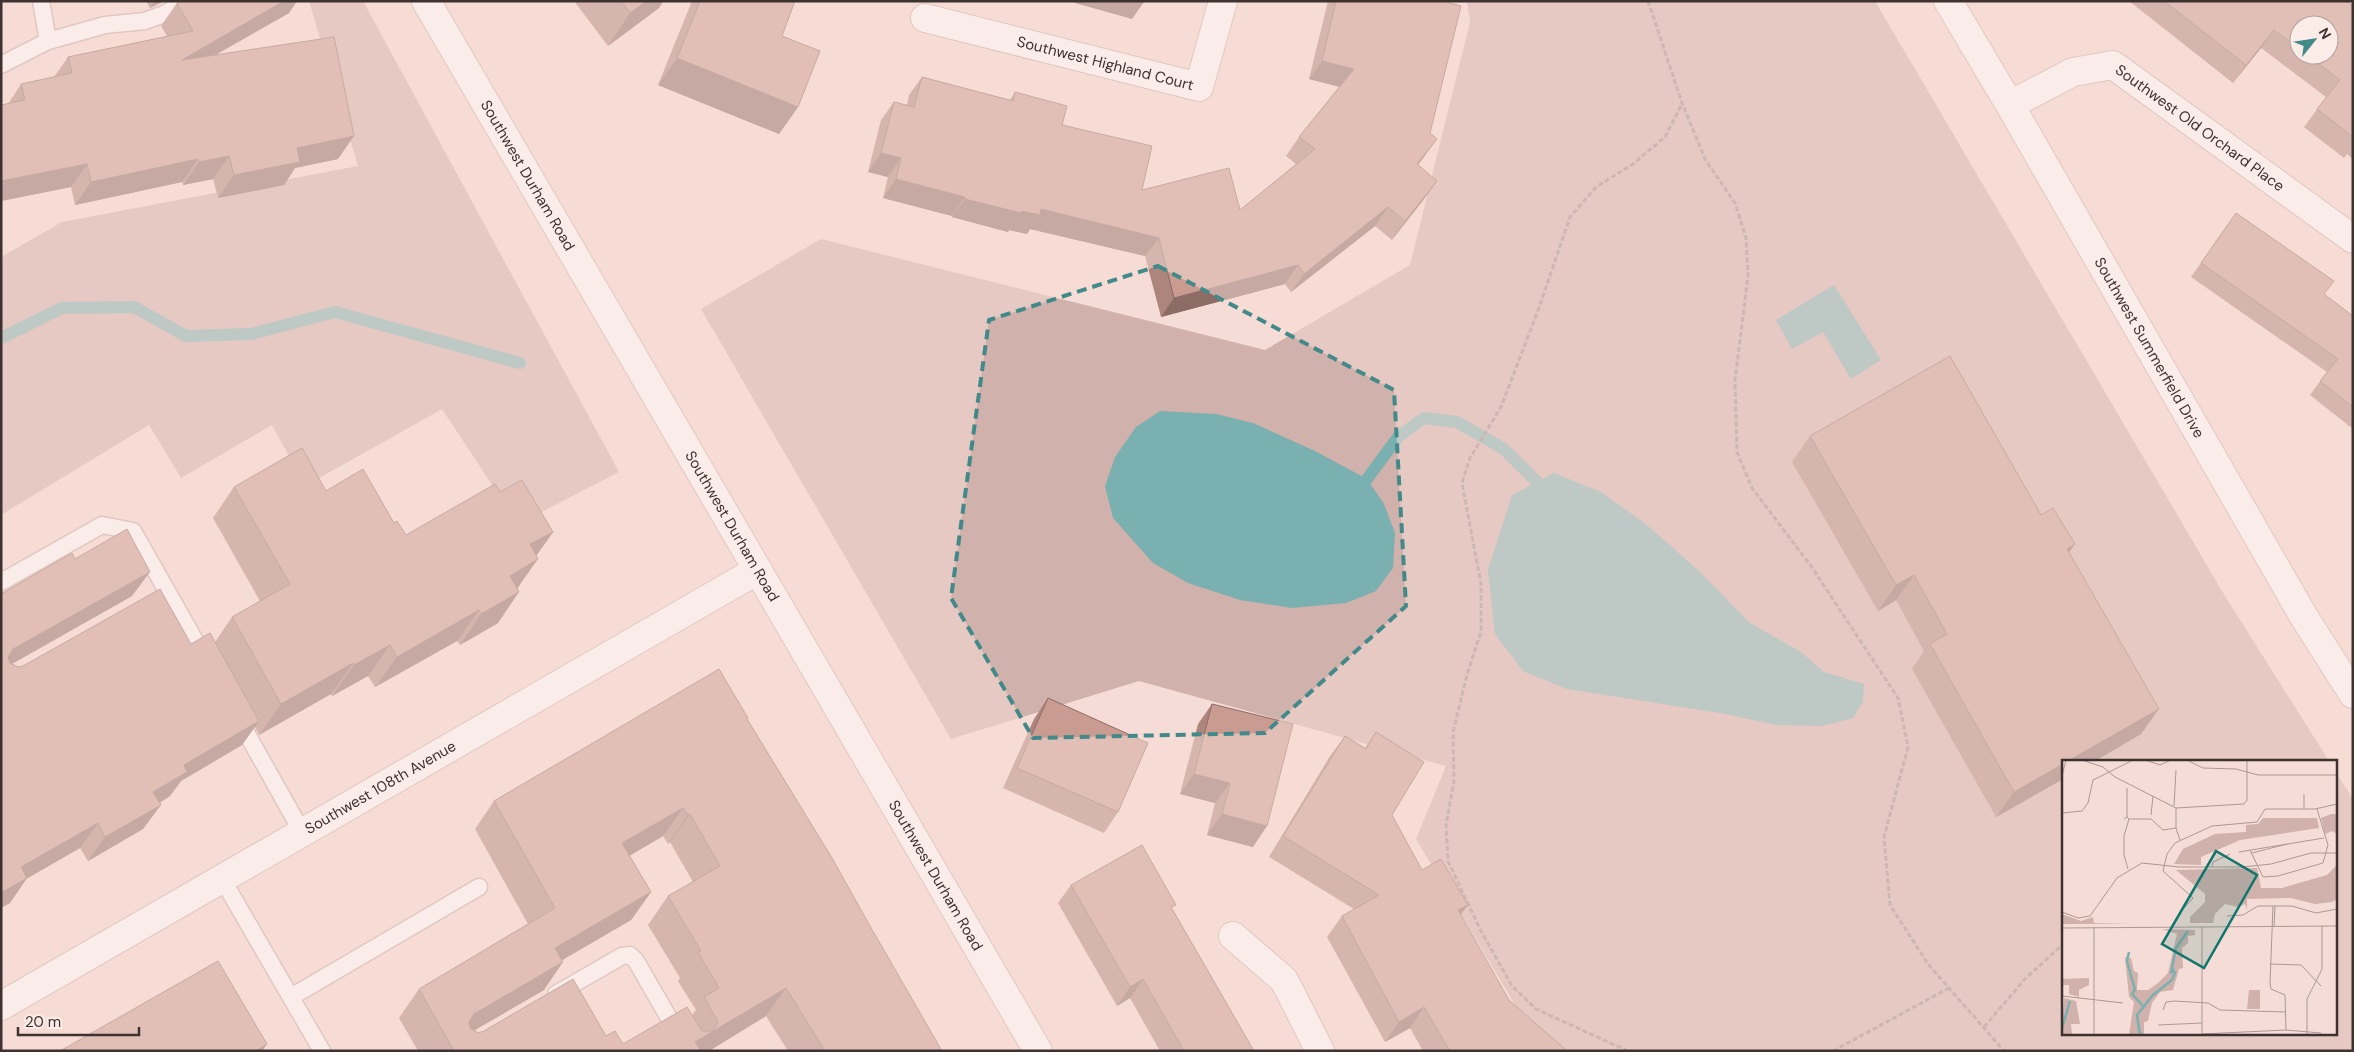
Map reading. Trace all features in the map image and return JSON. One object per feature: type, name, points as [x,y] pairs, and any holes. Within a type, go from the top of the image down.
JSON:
[{"type":"street","name":"Southwest Durham Road","points":[[426,1],[1038,1051]]},
{"type":"street","name":"Southwest Highland Court","points":[[925,18],[1199,87],[1223,1]]},
{"type":"street","name":"Southwest Summerfield Drive","points":[[1948,1],[2010,105],[2304,617],[2353,694]]},
{"type":"street","name":"Southwest Old Orchard Place","points":[[2010,105],[2073,72],[2113,66],[2353,239]]},
{"type":"street","name":"Southwest 108th Avenue","points":[[1,1006],[758,570]]},
{"type":"street","points":[[1233,936],[1284,980],[1320,1051]]},
{"type":"lane","points":[[41,1],[48,40]]},
{"type":"lane","points":[[1,65],[48,40],[105,25],[145,20],[164,14],[187,1]]},
{"type":"lane","points":[[1,582],[102,524],[133,531],[214,676]]},
{"type":"lane","points":[[148,598],[166,588]]},
{"type":"lane","points":[[229,702],[302,832]]},
{"type":"lane","points":[[222,877],[322,1051]]},
{"type":"lane","points":[[291,997],[479,887]]},
{"type":"lane","points":[[545,1001],[622,956],[630,955],[636,961],[688,1051]]},
{"type":"path","points":[[1648,1],[1682,103],[1705,159],[1735,203],[1746,238],[1748,276],[1735,380],[1737,452],[1752,488],[1811,566],[1898,698],[1908,748],[1884,837],[1890,905],[1928,964],[2004,1051]]},
{"type":"path","points":[[1628,1051],[1536,1009],[1512,986],[1480,930],[1448,861],[1446,825],[1454,781],[1453,732],[1468,671],[1481,632],[1481,584],[1462,483],[1470,458],[1501,407],[1540,305],[1570,217],[1596,187],[1633,164],[1665,136],[1682,103]]},
{"type":"path","points":[[1984,1027],[2025,980],[2062,945]]},
{"type":"path","points":[[1833,1051],[1949,988]]},
{"type":"highlighted area","points":[[1158,266],[1394,390],[1406,606],[1265,733],[1033,738],[951,598],[989,320]]},
{"type":"shaded area","points":[[309,1],[363,1],[619,472],[518,524],[442,409],[305,486],[272,425],[181,478],[149,425],[1,515],[1,257],[62,222],[358,166]]},
{"type":"shaded area","points":[[1467,1],[1875,1],[2225,596],[2328,760],[2062,760],[2062,1034],[2336,1034],[2336,773],[2353,799],[2353,1051],[1545,1051],[1533,1035],[1416,839],[1446,766],[1139,681],[951,739],[701,309],[821,239],[1265,350],[1410,265],[1470,22]]},
{"type":"water","points":[[1834,285],[1881,360],[1851,379],[1823,332],[1792,349],[1776,320]]},
{"type":"water","points":[[1160,411],[1216,414],[1253,423],[1315,451],[1367,479],[1384,504],[1395,533],[1393,568],[1376,591],[1346,603],[1292,608],[1240,600],[1188,583],[1153,563],[1113,518],[1105,486],[1115,457],[1136,427]]},
{"type":"water","points":[[1554,473],[1601,492],[1647,525],[1698,570],[1750,623],[1801,652],[1824,672],[1864,684],[1863,702],[1853,718],[1822,726],[1777,725],[1720,713],[1567,689],[1523,671],[1495,634],[1488,570],[1512,495]]},
{"type":"building","points":[[180,1],[284,1],[182,60],[334,37],[354,136],[297,148],[300,162],[234,175],[229,156],[199,162],[198,159],[91,182],[87,164],[1,181],[1,105],[25,100],[21,84],[72,73],[68,57],[193,31],[177,3]]},
{"type":"building","points":[[621,1],[647,1],[630,13]]},
{"type":"building","points":[[700,1],[795,1],[782,36],[820,51],[798,107],[677,58]]},
{"type":"building","points":[[1336,1],[1443,1],[1461,6],[1430,133],[1437,139],[1417,164],[1437,181],[1405,221],[1388,207],[1304,274],[1298,265],[1174,298],[1159,238],[1041,209],[1040,215],[1022,211],[1021,213],[896,179],[901,158],[881,153],[894,102],[914,107],[922,77],[1013,101],[1015,92],[1067,106],[1062,125],[1152,146],[1142,190],[1229,168],[1240,210],[1315,149],[1299,137],[1354,69],[1322,61]]},
{"type":"building","points":[[2164,1],[2346,1],[2353,6],[2353,137],[2317,109],[2340,80],[2320,65],[2339,65],[2339,15],[2289,15],[2289,41],[2274,30],[2246,65]]},
{"type":"building","points":[[2236,213],[2334,281],[2324,294],[2353,316],[2353,407],[2320,381],[2338,359],[2201,263]]},
{"type":"building","points":[[1950,356],[2041,515],[2053,508],[2075,544],[2067,549],[2159,709],[2070,760],[2062,760],[2062,765],[2014,792],[1930,644],[1947,634],[1914,575],[1896,585],[1810,436]]},
{"type":"building","points":[[302,448],[326,491],[363,469],[394,523],[397,521],[406,535],[495,484],[500,492],[522,480],[553,532],[530,544],[538,559],[510,576],[519,592],[481,614],[479,610],[397,657],[390,645],[354,665],[353,663],[281,704],[232,617],[290,584],[234,487]]},
{"type":"building","points":[[127,529],[150,572],[13,649],[8,657],[10,663],[18,667],[23,666],[160,589],[191,644],[210,633],[259,721],[184,765],[187,772],[153,792],[161,805],[105,837],[98,823],[21,867],[27,878],[1,893],[1,594],[72,553],[75,559]]},
{"type":"building","points":[[719,669],[747,719],[832,858],[942,1051],[825,1051],[786,988],[695,1042],[701,1051],[454,1051],[419,989],[555,908],[494,801]],"holes":[[[683,808],[688,815],[690,814],[720,866],[668,896],[701,951],[698,952],[719,988],[704,997],[718,1022],[713,1031],[702,1031],[687,1007],[623,1044],[615,1031],[606,1036],[573,979],[484,1031],[478,1033],[470,1028],[469,1022],[474,1014],[563,962],[555,948],[651,892],[622,843]]]},
{"type":"building","points":[[1048,698],[1148,743],[1118,812],[1017,768]]},
{"type":"building","points":[[1212,704],[1293,724],[1267,826],[1222,814],[1230,783],[1194,774]]},
{"type":"building","points":[[1376,732],[1424,762],[1392,815],[1422,870],[1441,859],[1468,905],[1458,910],[1509,1000],[1567,1051],[1450,1051],[1424,1007],[1399,1022],[1342,916],[1379,895],[1283,836],[1345,736],[1366,749]]},
{"type":"building","points":[[1142,845],[1176,905],[1171,907],[1254,1051],[1184,1051],[1143,979],[1130,987],[1071,885]]},
{"type":"building","points":[[218,961],[267,1044],[255,1051],[60,1051]]},
{"type":"waterway","points":[[1,338],[62,308],[134,307],[186,336],[251,334],[335,312],[520,363]]},
{"type":"waterway","points":[[1367,479],[1398,437],[1424,418],[1457,422],[1504,449],[1537,482]]}]
